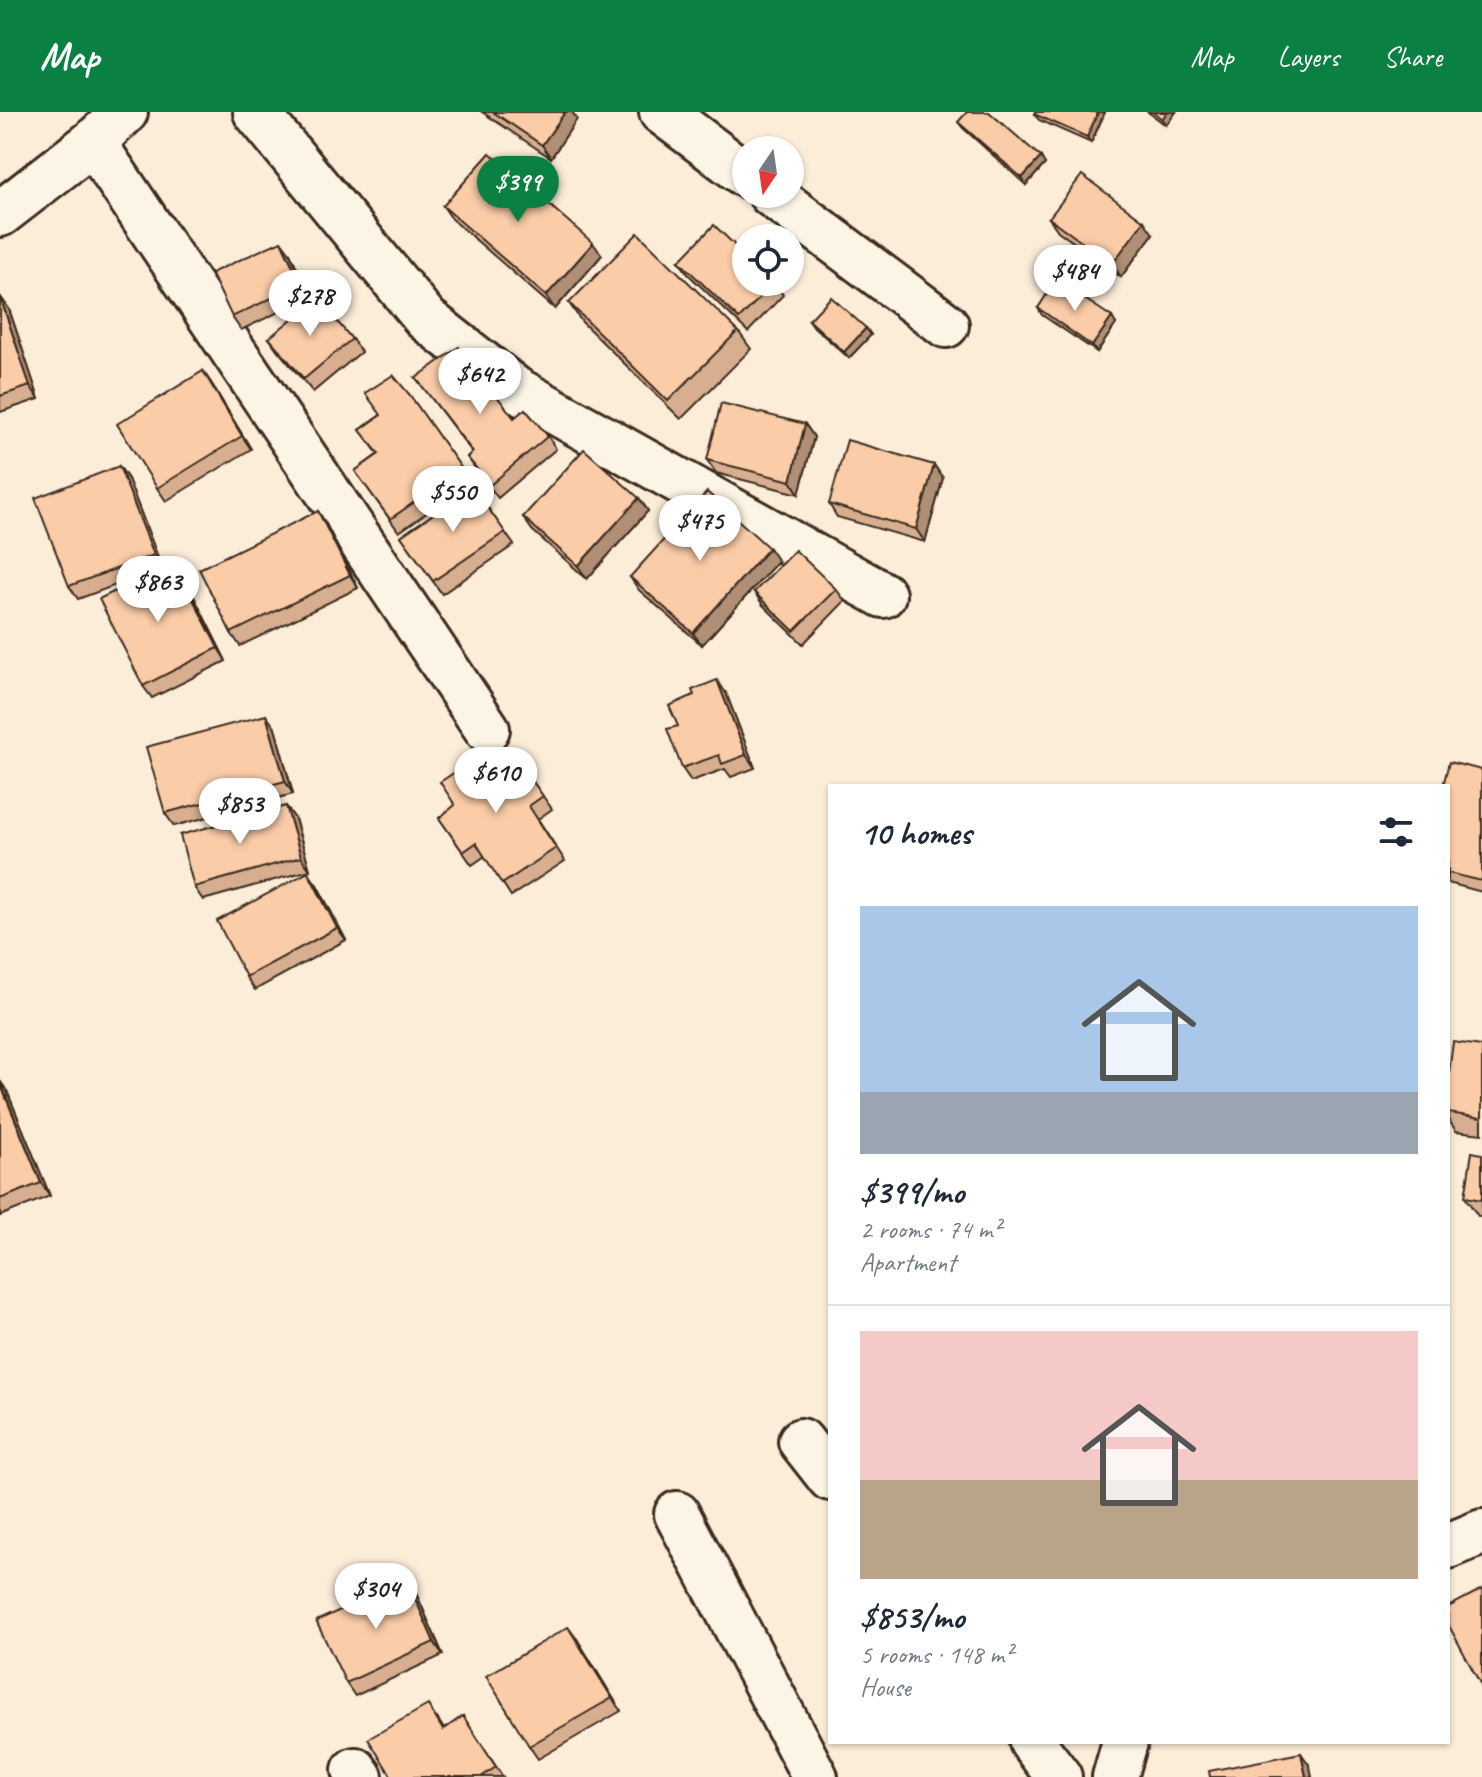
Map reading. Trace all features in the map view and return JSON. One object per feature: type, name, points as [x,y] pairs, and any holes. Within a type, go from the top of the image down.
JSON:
[{"type":"street","points":[[0,214],[93,142],[125,112]]},
{"type":"street","points":[[256,112],[426,319],[515,389],[883,595]]},
{"type":"street","points":[[662,112],[732,164]]},
{"type":"street","points":[[93,142],[487,729]]},
{"type":"street","points":[[790,208],[946,325]]},
{"type":"street","points":[[801,1441],[828,1475]]},
{"type":"street","points":[[677,1514],[815,1777]]},
{"type":"street","points":[[1450,1545],[1482,1532]]},
{"type":"street","points":[[1034,1744],[1059,1777]]},
{"type":"street","points":[[1115,1777],[1124,1744]]},
{"type":"building","points":[[493,112],[565,112],[542,145]]},
{"type":"building","points":[[967,112],[989,112],[1041,157],[1022,178],[958,122]]},
{"type":"building","points":[[1035,112],[1098,112],[1087,137]]},
{"type":"building","points":[[1153,112],[1167,112],[1162,119]]},
{"type":"building","points":[[490,153],[593,243],[546,296],[443,206]]},
{"type":"building","points":[[1082,175],[1144,221],[1112,264],[1049,218]]},
{"type":"building","points":[[714,225],[732,242],[732,296],[761,296],[739,319],[679,261]]},
{"type":"building","points":[[638,233],[738,331],[668,401],[569,303]]},
{"type":"building","points":[[281,241],[301,284],[232,317],[211,273]]},
{"type":"building","points":[[1056,280],[1112,317],[1092,346],[1038,308]]},
{"type":"building","points":[[0,297],[30,386],[0,396]]},
{"type":"building","points":[[831,297],[866,328],[844,352],[809,320]]},
{"type":"building","points":[[317,298],[352,339],[304,379],[269,338]]},
{"type":"building","points":[[459,347],[514,418],[525,409],[548,436],[490,485],[467,457],[473,452],[416,378]]},
{"type":"building","points":[[203,371],[242,436],[157,488],[117,424]]},
{"type":"building","points":[[393,375],[462,469],[390,519],[355,471],[379,454],[360,430],[381,415],[365,393]]},
{"type":"building","points":[[721,403],[805,424],[791,481],[707,460]]},
{"type":"building","points":[[847,440],[934,465],[916,529],[829,504]]},
{"type":"building","points":[[584,449],[639,498],[578,566],[523,517]]},
{"type":"building","points":[[119,466],[154,555],[69,586],[35,498]]},
{"type":"building","points":[[473,487],[505,532],[433,581],[401,536]]},
{"type":"building","points":[[707,492],[769,548],[693,633],[630,577]]},
{"type":"building","points":[[318,511],[350,575],[231,633],[199,569]]},
{"type":"building","points":[[795,550],[836,589],[794,631],[754,592]]},
{"type":"building","points":[[174,562],[218,648],[143,686],[99,599]]},
{"type":"building","points":[[717,680],[746,755],[722,764],[719,755],[682,768],[667,729],[678,726],[669,706],[694,695],[692,690]]},
{"type":"building","points":[[266,715],[285,781],[165,813],[146,747]]},
{"type":"building","points":[[490,749],[505,771],[518,761],[543,796],[529,806],[556,848],[502,884],[476,843],[463,852],[439,818],[455,805],[440,782]]},
{"type":"building","points":[[1449,762],[1482,770],[1482,881],[1450,873],[1450,784],[1444,784]]},
{"type":"building","points":[[286,806],[301,857],[194,887],[180,835]]},
{"type":"building","points":[[308,872],[337,928],[246,977],[217,921]]},
{"type":"building","points":[[1453,1042],[1482,1046],[1482,1118],[1450,1113]]},
{"type":"building","points":[[0,1083],[41,1183],[0,1199]]},
{"type":"building","points":[[1472,1152],[1482,1154],[1482,1200],[1465,1197]]},
{"type":"building","points":[[407,1580],[434,1642],[346,1683],[316,1621]]},
{"type":"building","points":[[1482,1589],[1482,1687],[1450,1628],[1450,1606]]},
{"type":"building","points":[[568,1627],[612,1698],[529,1746],[486,1676]]},
{"type":"building","points":[[428,1705],[443,1730],[463,1716],[496,1767],[481,1777],[392,1777],[368,1739]]},
{"type":"building","points":[[1301,1753],[1306,1777],[1210,1777],[1209,1771]]}]
